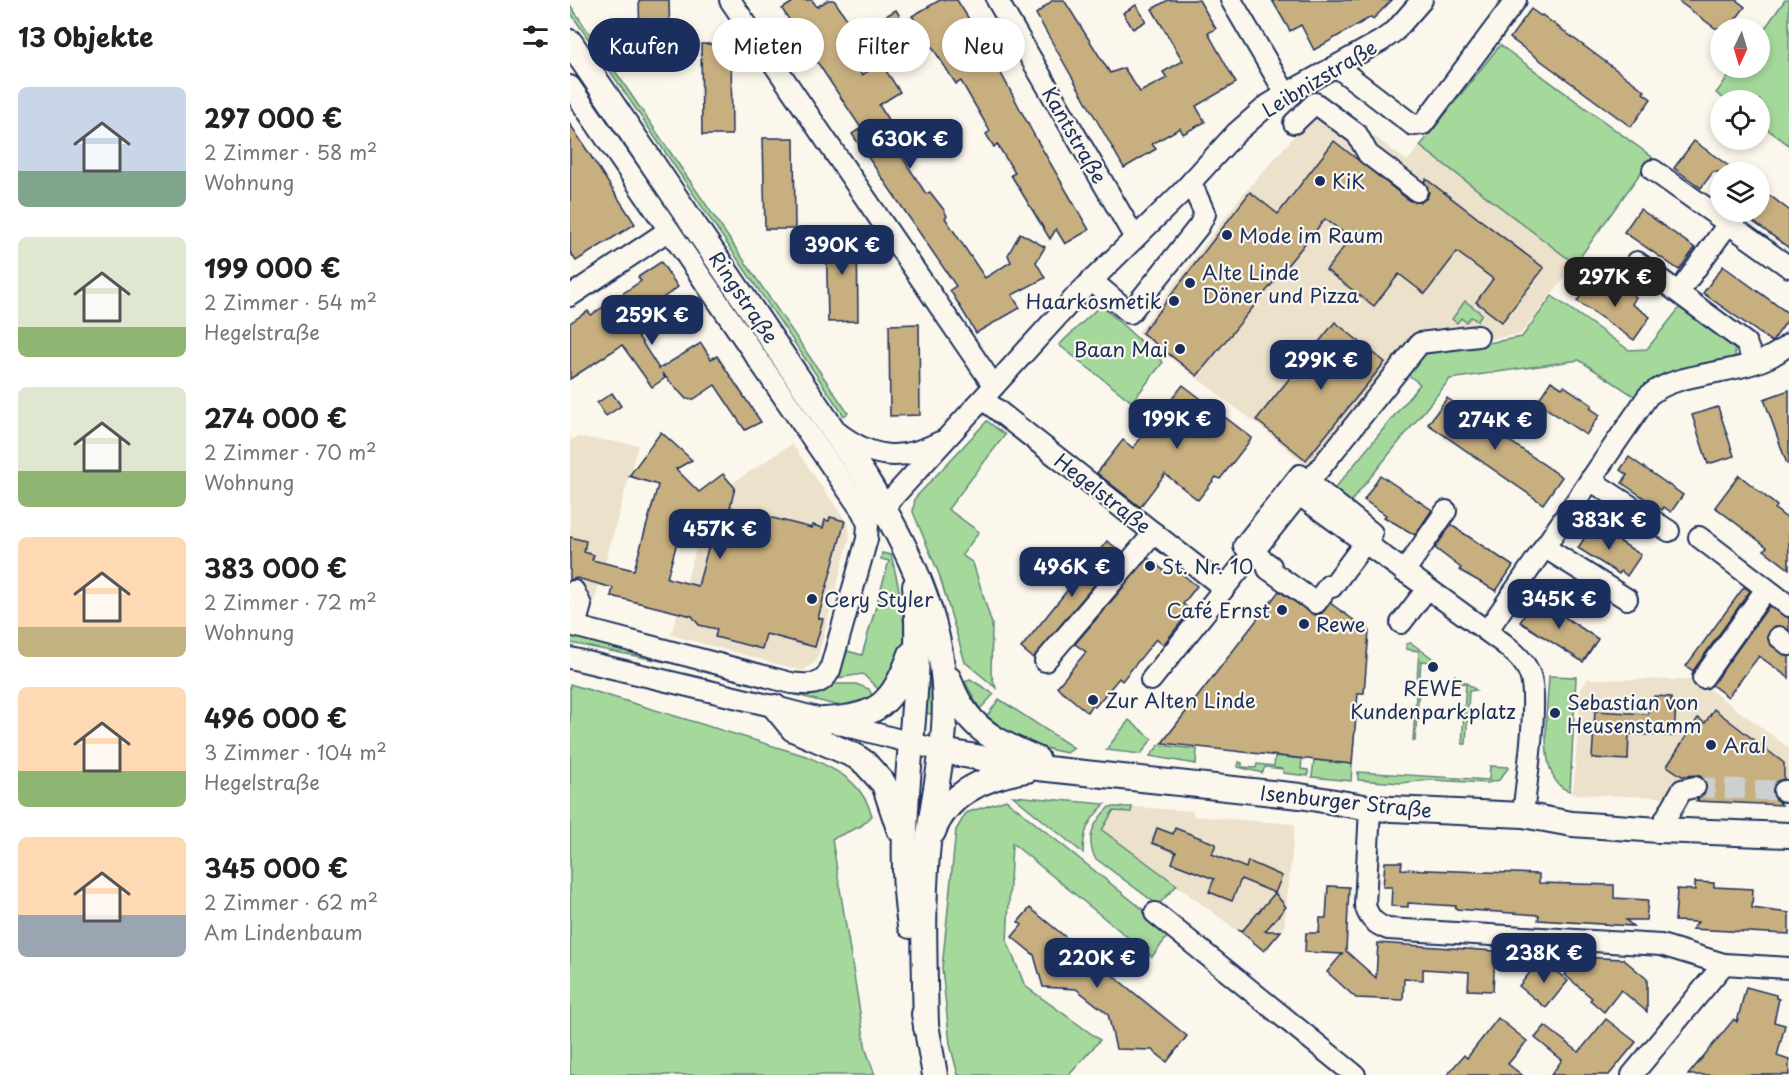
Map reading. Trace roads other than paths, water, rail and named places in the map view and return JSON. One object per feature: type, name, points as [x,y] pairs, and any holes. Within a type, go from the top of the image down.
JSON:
[{"type":"main road","name":"Ringstraße","points":[[570,42],[833,428],[884,507],[910,558],[933,615],[941,657],[944,726],[942,751],[916,852]]},
{"type":"main road","name":"Ringstraße","points":[[910,558],[917,603],[911,745],[916,852]]},
{"type":"main road","points":[[824,720],[846,719],[880,708],[895,688],[916,640]]},
{"type":"main road","points":[[941,657],[959,706],[984,732],[1036,759],[1094,775]]},
{"type":"main road","points":[[771,706],[793,729],[855,756],[875,774],[890,797],[916,852]]},
{"type":"main road","name":"Isenburger Straße","points":[[942,751],[1038,768],[1300,796],[1370,808],[1523,815],[1572,824],[1659,830],[1789,835]]},
{"type":"main road","points":[[935,1075],[909,919],[916,852],[943,812],[958,796],[989,779],[1038,768]]},
{"type":"street","name":"Hegelstraße","points":[[730,0],[988,393],[1224,588]]},
{"type":"street","name":"Kantstraße","points":[[997,0],[1135,238]]},
{"type":"street","points":[[1231,0],[1286,94]]},
{"type":"street","name":"Leibnizstraße","points":[[884,507],[1091,280],[1191,183],[1236,133],[1268,105],[1337,67],[1395,31],[1422,0]]},
{"type":"street","points":[[1337,67],[1413,124],[1423,124],[1516,0]]},
{"type":"street","points":[[570,86],[862,511],[868,524],[867,539],[830,670],[823,681],[815,685],[790,683],[573,625],[580,605],[574,591]]},
{"type":"street","points":[[1294,123],[1315,104],[1357,134],[1368,154],[1417,190]]},
{"type":"street","points":[[1653,170],[1789,267]]},
{"type":"street","points":[[1091,280],[1130,313],[1199,226],[1205,214],[1191,183]]},
{"type":"street","points":[[1679,292],[1728,224]]},
{"type":"street","points":[[570,296],[669,230]]},
{"type":"street","points":[[1636,262],[1746,343],[1754,363]]},
{"type":"street","points":[[1151,680],[1420,343],[1478,336]]},
{"type":"street","points":[[1487,631],[1648,396],[1657,389],[1772,357],[1789,344]]},
{"type":"street","name":"Leibnizstraße","points":[[833,428],[870,453],[911,454],[948,438]]},
{"type":"street","points":[[1590,480],[1669,531]]},
{"type":"street","points":[[1303,488],[1364,544],[1516,653],[1531,676],[1532,703],[1523,815]]},
{"type":"street","points":[[1401,623],[1414,580],[1450,514]]},
{"type":"street","points":[[1045,662],[1155,533]]},
{"type":"street","points":[[1699,537],[1789,606]]},
{"type":"street","points":[[1252,552],[1271,566],[1268,569],[1316,603],[1329,585],[1332,587],[1364,544]]},
{"type":"street","points":[[1545,547],[1627,599]]},
{"type":"street","points":[[1703,678],[1766,588]]},
{"type":"street","points":[[570,658],[771,706],[911,745],[942,751]]},
{"type":"street","points":[[747,672],[771,706]]},
{"type":"street","points":[[1659,830],[1682,790],[1695,787]]},
{"type":"street","points":[[1370,808],[1365,905],[1368,916],[1378,926],[1388,929],[1661,945],[1724,964],[1789,968]]},
{"type":"street","points":[[1155,913],[1355,1075]]},
{"type":"street","points":[[1632,1075],[1724,964]]},
{"type":"tunnel","points":[[1695,787],[1784,791]]},
{"type":"place","name":"KiK","points":[[1320,181]]},
{"type":"place","name":"Mode im Raum","points":[[1227,235]]},
{"type":"place","name":"Alte Linde Döner und Pizza","points":[[1190,283]]},
{"type":"place","name":"Haarkosmetik","points":[[1174,301]]},
{"type":"place","name":"Baan Mai","points":[[1180,349]]},
{"type":"place","name":"St. Nr. 10","points":[[1150,566]]},
{"type":"place","name":"Cery Styler","points":[[812,599]]},
{"type":"place","name":"Café Ernst","points":[[1282,610]]},
{"type":"place","name":"Rewe","points":[[1304,624]]},
{"type":"place","name":"REWE Kundenparkplatz","points":[[1433,667]]},
{"type":"place","name":"Zur Alten Linde","points":[[1093,700]]},
{"type":"place","name":"Sebastian von Heusenstamm","points":[[1555,713]]},
{"type":"place","name":"Aral","points":[[1711,745]]}]
